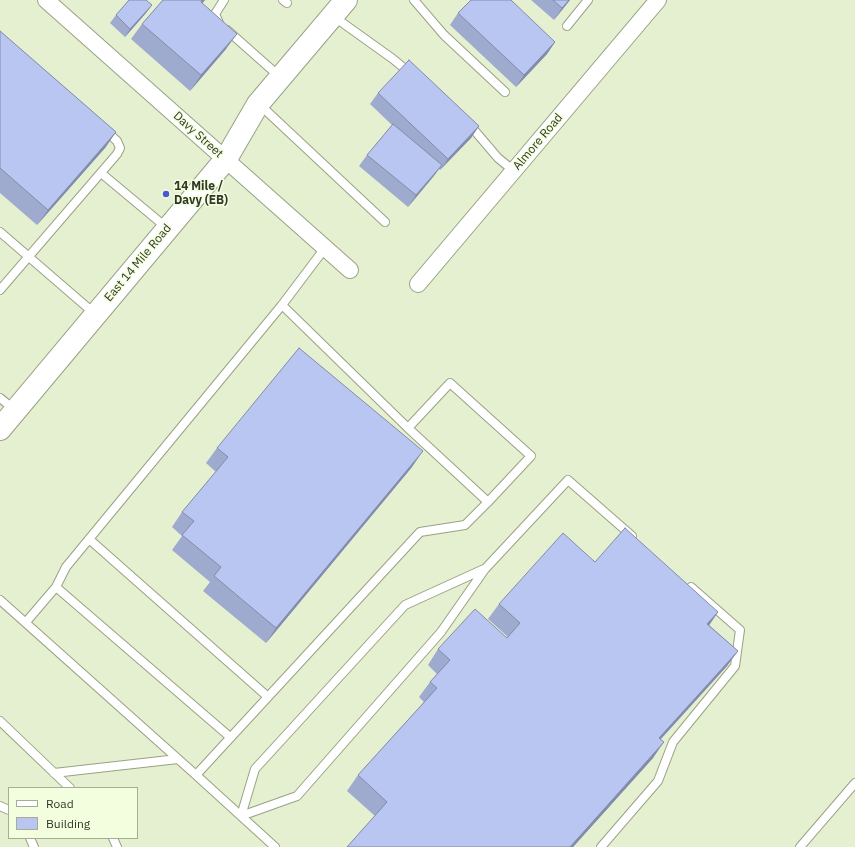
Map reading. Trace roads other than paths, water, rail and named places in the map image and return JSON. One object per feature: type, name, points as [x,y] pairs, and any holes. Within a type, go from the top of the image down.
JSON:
[{"type":"main road","name":"East 14 Mile Road","points":[[0,429],[8,404],[96,314],[226,159],[258,104],[339,8]]},
{"type":"street","name":"Davy Street","points":[[46,0],[350,270]]},
{"type":"street","name":"Almore Road","points":[[418,284],[658,0]]},
{"type":"lane","points":[[224,0],[215,14],[217,21],[281,77]]},
{"type":"lane","points":[[414,0],[444,35],[505,92]]},
{"type":"lane","points":[[567,26],[588,0]]},
{"type":"lane","points":[[339,8],[393,59],[417,79]]},
{"type":"lane","points":[[258,104],[385,222]]},
{"type":"lane","points":[[463,119],[487,143],[498,158],[514,171]]},
{"type":"lane","points":[[0,290],[117,154],[120,148],[117,141],[99,126]]},
{"type":"lane","points":[[101,173],[168,228]]},
{"type":"lane","points":[[0,232],[96,314]]},
{"type":"lane","points":[[26,622],[56,587],[66,567],[282,305],[325,248]]},
{"type":"lane","points":[[282,305],[408,428],[488,502]]},
{"type":"lane","points":[[196,775],[420,532],[465,525],[530,456],[450,384],[408,428]]},
{"type":"lane","points":[[241,816],[297,796],[441,632],[485,569],[568,480],[639,542]]},
{"type":"lane","points":[[89,539],[268,697]]},
{"type":"lane","points":[[241,816],[256,769],[405,605],[485,569]]},
{"type":"lane","points":[[601,847],[658,781],[673,742],[736,666],[740,630],[686,583]]},
{"type":"lane","points":[[56,587],[230,737]]},
{"type":"lane","points":[[0,600],[275,847]]},
{"type":"lane","points":[[0,721],[69,787]]},
{"type":"lane","points":[[54,773],[178,759]]},
{"type":"lane","points":[[800,847],[855,783]]},
{"type":"place","name":"14 Mile / Davy (EB)","points":[[166,194]]}]
